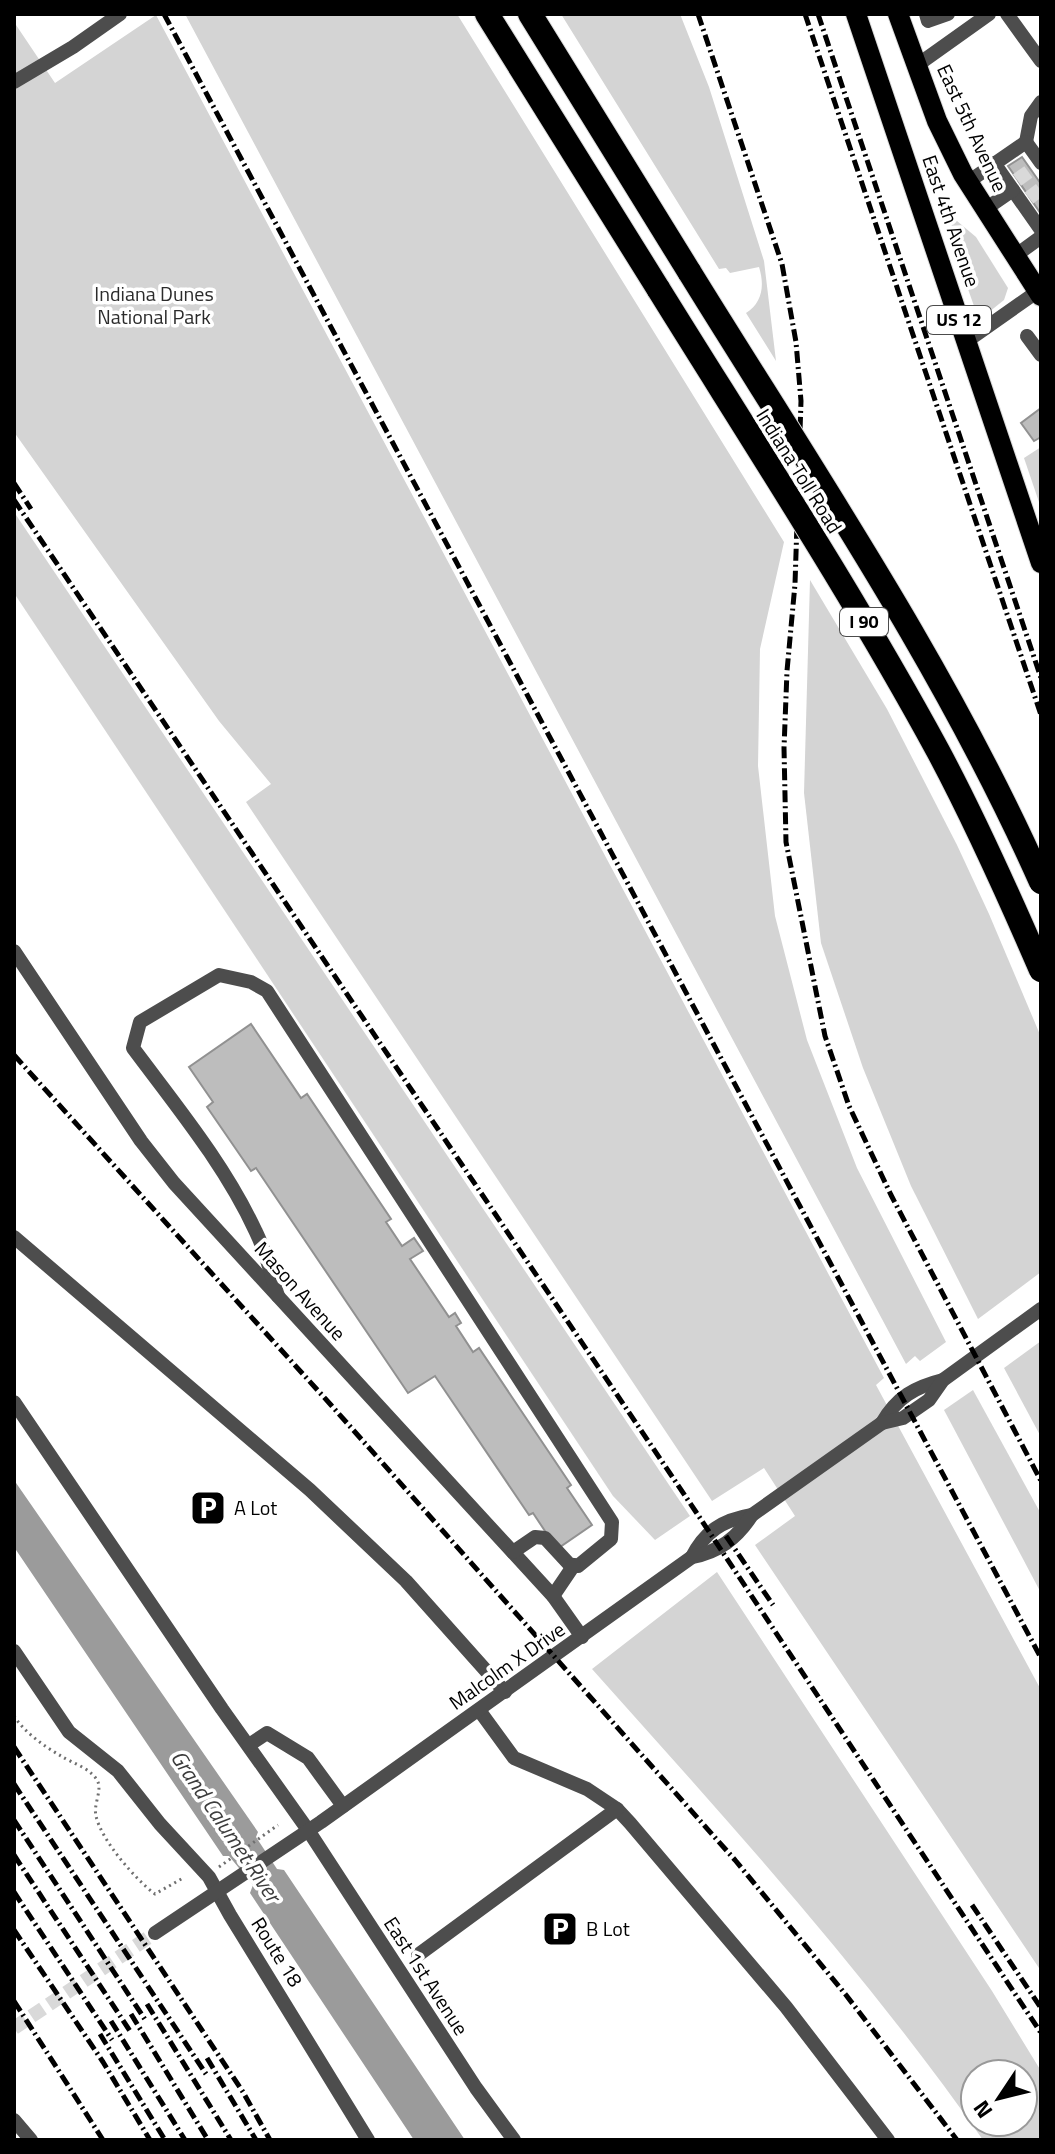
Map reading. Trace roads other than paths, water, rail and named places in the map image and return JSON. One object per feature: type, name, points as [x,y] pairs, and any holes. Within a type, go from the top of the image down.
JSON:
[{"type":"highway","name":"Indiana Toll Road","points":[[487,14],[879,646],[1000,875],[1041,970]]},
{"type":"highway","name":"Indiana Toll Road","points":[[530,14],[870,565],[971,736],[1041,882]]},
{"type":"main road","name":"East 4th Avenue","points":[[856,14],[1041,563]]},
{"type":"main road","name":"East 5th Avenue","points":[[902,15],[916,66],[937,121],[984,210],[1040,292]]},
{"type":"street","points":[[14,82],[120,14]]},
{"type":"street","points":[[926,14],[928,21],[948,14]]},
{"type":"street","points":[[962,14],[971,27]]},
{"type":"street","points":[[916,66],[989,14]]},
{"type":"street","points":[[1007,14],[1041,61]]},
{"type":"street","points":[[1038,166],[1026,142],[1031,116],[1041,102]]},
{"type":"street","points":[[968,182],[1026,142]]},
{"type":"street","points":[[994,163],[1038,221]]},
{"type":"street","points":[[984,210],[1018,191]]},
{"type":"street","points":[[1015,256],[1041,237]]},
{"type":"street","points":[[967,341],[1040,292]]},
{"type":"street","points":[[1027,336],[1041,354]]},
{"type":"street","name":"Mason Avenue","points":[[14,951],[141,1141],[174,1183],[553,1596],[582,1637]]},
{"type":"street","points":[[278,1296],[258,1235],[237,1195],[206,1145],[133,1048],[140,1022],[219,975],[251,982],[267,991],[612,1522],[611,1539],[578,1566],[569,1564],[545,1538],[535,1537],[513,1552]]},
{"type":"street","points":[[14,1237],[310,1490],[406,1581],[505,1692]]},
{"type":"street","name":"Malcolm X Drive","points":[[155,1933],[343,1806],[582,1637],[692,1557],[701,1540],[730,1519],[752,1515],[882,1423],[893,1404],[919,1385],[943,1380],[1041,1309]]},
{"type":"street","name":"East 1st Avenue","points":[[14,1402],[308,1830],[476,2088],[514,2140]]},
{"type":"street","points":[[553,1596],[574,1565]]},
{"type":"street","name":"Route 18","points":[[14,1651],[69,1732],[118,1771],[218,1891],[368,2140]]},
{"type":"street","points":[[479,1710],[514,1758],[587,1789],[617,1809],[791,2014],[888,2140]]},
{"type":"street","points":[[249,1745],[267,1733],[308,1758],[343,1806]]},
{"type":"street","points":[[418,1955],[617,1809]]},
{"type":"street","points":[[14,2120],[31,2140]]},
{"type":"water","name":"Grand Calumet River","points":[[14,1480],[258,1832],[256,1837],[277,1869],[284,1870],[465,2140],[414,2140],[250,1893],[253,1885],[229,1856],[223,1856],[14,1547]]},
{"type":"tunnel","points":[[1017,180],[1031,170]]},
{"type":"tunnel","points":[[1029,198],[1041,189]]},
{"type":"tunnel","points":[[14,2028],[155,1933]]},
{"type":"railway","points":[[164,14],[1041,1658]]},
{"type":"railway","points":[[698,14],[782,264],[796,342],[801,401],[795,584],[784,748],[786,842],[825,1036],[849,1106],[891,1195],[1041,1481]]},
{"type":"railway","points":[[805,14],[1041,715]]},
{"type":"railway","points":[[818,14],[1041,678]]},
{"type":"railway","points":[[14,483],[31,509]]},
{"type":"railway","points":[[14,500],[696,1512],[1041,2033]]},
{"type":"railway","points":[[14,1055],[331,1405],[735,1860],[846,1995],[957,2140]]},
{"type":"railway","points":[[726,1536],[773,1605]]},
{"type":"railway","points":[[14,1747],[243,2092],[270,2140]]},
{"type":"railway","points":[[14,1784],[206,2074]]},
{"type":"railway","points":[[14,1820],[146,2021]]},
{"type":"railway","points":[[14,1855],[130,2031]]},
{"type":"railway","points":[[14,1892],[112,2040]]},
{"type":"railway","points":[[972,1905],[1041,2008]]},
{"type":"railway","points":[[14,1930],[103,2062],[150,2140]]},
{"type":"railway","points":[[14,2001],[103,2140]]},
{"type":"railway","points":[[147,2004],[231,2140]]},
{"type":"railway","points":[[131,2014],[208,2140]]},
{"type":"railway","points":[[111,2021],[185,2140]]},
{"type":"railway","points":[[100,2034],[165,2140]]},
{"type":"railway","points":[[207,2058],[256,2140]]},
{"type":"place","name":"A Lot","points":[[208,1508]]},
{"type":"place","name":"B Lot","points":[[560,1929]]},
{"type":"park label","name":"Indiana Dunes National Park","points":[[154,306]]}]
